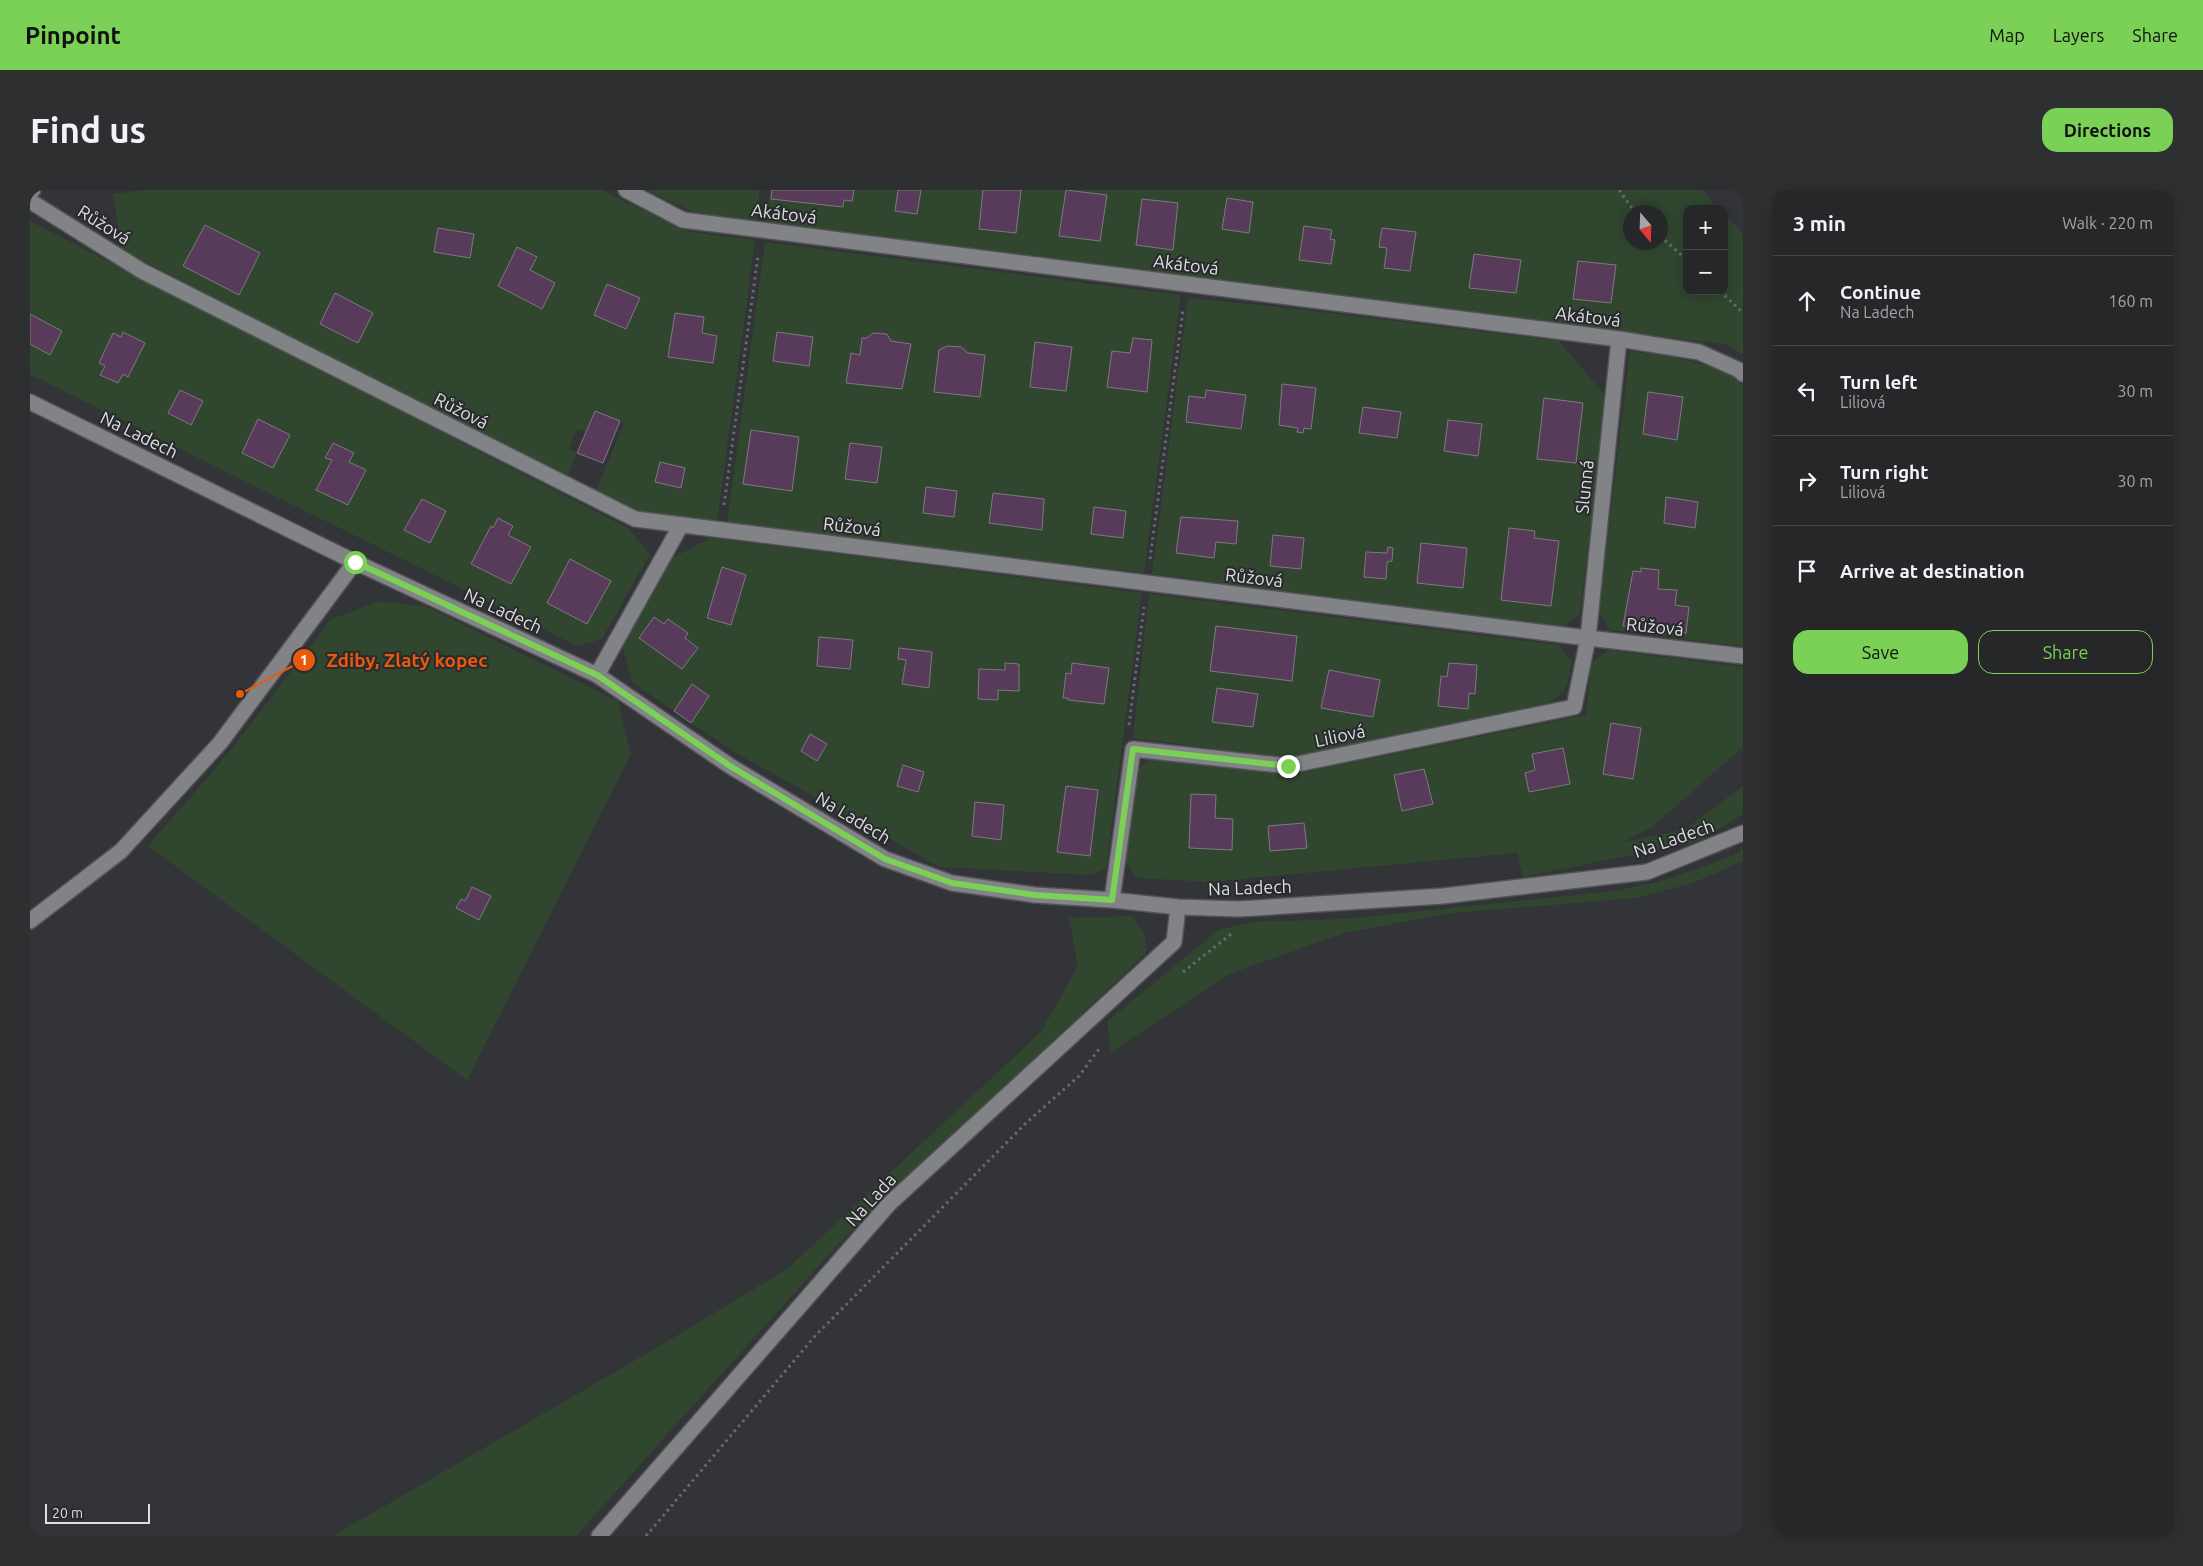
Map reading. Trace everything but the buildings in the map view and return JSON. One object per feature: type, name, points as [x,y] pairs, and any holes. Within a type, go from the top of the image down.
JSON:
[{"type":"street","name":"Akátová","points":[[626,190],[683,220],[1619,339],[1700,352],[1739,370],[1743,374]]},
{"type":"street","name":"Růžová","points":[[30,201],[142,270],[635,520],[1743,656]]},
{"type":"street","name":"Slunná","points":[[1588,638],[1619,339]]},
{"type":"street","name":"Na Ladech","points":[[30,402],[355,562],[597,675],[730,766],[885,859],[952,883],[1035,895],[1178,907],[1239,909],[1444,896],[1647,872],[1743,833]]},
{"type":"street","points":[[597,675],[681,525]]},
{"type":"street","points":[[30,921],[121,851],[220,743],[355,562]]},
{"type":"street","name":"Liliová","points":[[1133,749],[1288,766],[1574,707],[1588,638]]},
{"type":"street","points":[[1112,900],[1133,749]]},
{"type":"street","name":"Na Lada","points":[[600,1536],[889,1204],[1174,942],[1178,907]]},
{"type":"path","points":[[1618,190],[1630,205]]},
{"type":"path","points":[[721,530],[761,230]]},
{"type":"path","points":[[1668,243],[1683,256]]},
{"type":"path","points":[[1133,749],[1127,737],[1186,284]]},
{"type":"path","points":[[1724,295],[1743,313]]},
{"type":"path","points":[[1176,978],[1236,931],[1239,909]]},
{"type":"path","points":[[646,1536],[815,1336],[1026,1124],[1079,1076],[1103,1043]]},
{"type":"green space","points":[[144,190],[601,190],[690,232],[755,240],[717,522],[633,512],[595,493],[624,423],[594,411],[585,432],[577,429],[569,449],[577,452],[567,478],[122,250],[113,194]]},
{"type":"green space","points":[[646,190],[760,190],[755,222],[698,214]]},
{"type":"green space","points":[[770,190],[1703,190],[1714,205],[1683,205],[1683,295],[1728,295],[1728,218],[1743,235],[1743,355],[1725,344],[1541,323],[766,223]]},
{"type":"green space","points":[[30,221],[628,528],[650,554],[602,639],[577,646],[30,374]]},
{"type":"green space","points":[[765,242],[1181,295],[1144,573],[727,523]]},
{"type":"green space","points":[[1188,298],[1559,341],[1607,398],[1580,613],[1563,627],[1152,574]]},
{"type":"green space","points":[[1630,351],[1673,357],[1733,373],[1743,385],[1743,646],[1609,630],[1599,611]]},
{"type":"green space","points":[[711,538],[1142,593],[1106,868],[1092,875],[940,867],[736,753],[691,723],[709,696],[692,685],[674,711],[632,682],[622,645],[672,558]]},
{"type":"green space","points":[[1149,594],[1559,645],[1572,662],[1566,686],[1559,695],[1548,703],[1288,758],[1133,738]]},
{"type":"green space","points":[[381,601],[427,607],[618,701],[631,754],[467,1080],[148,846],[230,751],[331,619]]},
{"type":"green space","points":[[1608,650],[1743,667],[1743,747],[1652,827],[1624,842],[1686,829],[1743,786],[1743,814],[1700,841],[1523,877],[1517,853],[1210,882],[1137,878],[1125,860],[1135,772],[1152,758],[1291,775],[1586,715],[1591,664]]},
{"type":"green space","points":[[1743,849],[1743,861],[1693,883],[1636,898],[1452,913],[1344,933],[1229,974],[1111,1052],[1107,1022],[1218,930],[1252,922],[1345,919],[1614,891],[1659,882],[1732,856]]},
{"type":"green space","points":[[1132,916],[1145,936],[1146,953],[842,1240],[576,1536],[333,1536],[658,1347],[787,1269],[1041,1032],[1078,966],[1069,918]]},
{"type":"place","name":"Zdiby, Zlatý kopec","points":[[240,694]]},
{"type":"route","points":[[355,562],[597,675],[730,766],[885,859],[952,883],[1035,895],[1112,900],[1133,749],[1288,766]]}]
